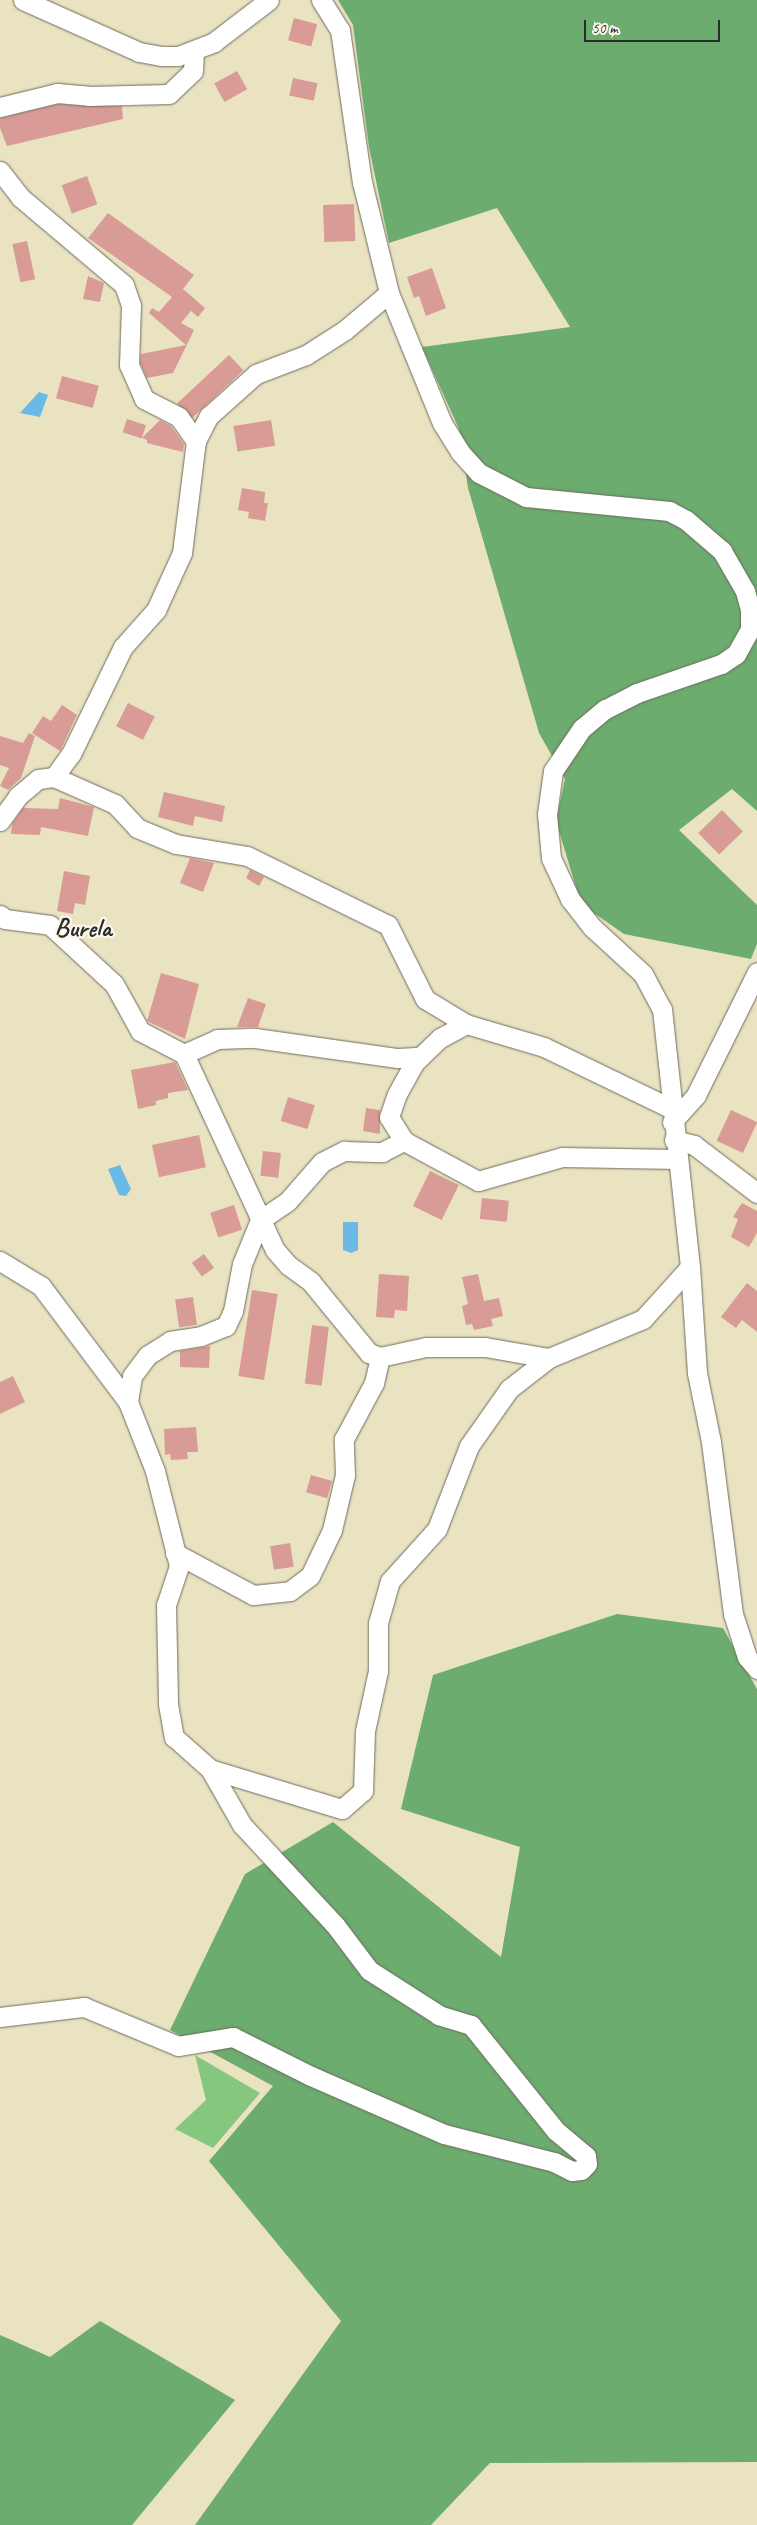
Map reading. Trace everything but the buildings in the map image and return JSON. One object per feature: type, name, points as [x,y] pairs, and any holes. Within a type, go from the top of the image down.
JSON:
[{"type":"street","points":[[22,0],[139,52],[160,56],[194,51],[214,42],[269,0]]},
{"type":"street","points":[[321,0],[340,30],[362,182],[389,293],[442,423],[460,452],[479,474],[526,497],[669,511],[703,532],[722,551],[745,591],[750,629],[736,654],[721,664],[637,693],[605,709],[582,728],[562,753],[548,790],[547,814],[551,858],[563,886],[593,928],[643,974],[662,1009],[672,1123],[690,1267],[697,1373],[711,1442],[733,1614],[747,1657],[757,1669]]},
{"type":"street","points":[[0,107],[57,93],[89,96],[169,94],[193,71],[194,51]]},
{"type":"street","points":[[0,171],[20,197],[124,285],[131,305],[129,365],[144,399],[179,417],[196,441]]},
{"type":"street","points":[[54,777],[71,754],[123,647],[156,610],[182,553],[196,441],[209,416],[256,374],[306,355],[345,330],[389,293]]},
{"type":"street","points":[[0,821],[29,786],[38,779],[54,777],[115,804],[137,828],[176,844],[247,856],[388,925],[425,999],[466,1024],[544,1047],[672,1123],[694,1145],[757,1193]]},
{"type":"street","points":[[0,915],[5,919],[50,926],[114,984],[140,1031],[184,1054],[275,1250],[288,1265],[311,1282],[362,1348],[380,1356],[426,1347],[485,1347],[549,1358]]},
{"type":"street","points":[[672,1123],[696,1095],[757,972]]},
{"type":"street","points":[[466,1024],[440,1038],[420,1056],[397,1094],[389,1117],[404,1141],[478,1181],[562,1157],[677,1159]]},
{"type":"street","points":[[184,1054],[217,1039],[255,1038],[398,1058],[420,1056]]},
{"type":"street","points":[[128,1402],[132,1376],[148,1355],[170,1342],[201,1336],[226,1326],[234,1311],[242,1264],[260,1220],[287,1202],[322,1162],[344,1151],[382,1152],[404,1141]]},
{"type":"street","points":[[0,1262],[41,1286],[128,1402],[155,1472],[179,1566],[166,1605],[168,1704],[174,1737],[210,1769],[242,1824],[335,1925],[369,1970],[439,2015],[472,2025],[556,2131],[586,2156],[587,2164],[581,2170],[572,2171],[554,2162],[444,2134],[311,2076],[233,2037],[178,2046],[84,2007],[0,2017]]},
{"type":"street","points":[[210,1769],[342,1809],[363,1791],[365,1731],[378,1671],[378,1623],[390,1582],[437,1529],[474,1439],[510,1389],[549,1358],[643,1319],[690,1267]]},
{"type":"street","points":[[176,1553],[253,1595],[290,1591],[310,1576],[332,1530],[344,1475],[344,1439],[374,1383],[380,1356]]},
{"type":"green space","points":[[338,0],[757,0],[757,811],[732,789],[679,830],[757,905],[757,944],[751,959],[624,934],[581,904],[556,821],[565,779],[539,733],[468,488],[459,429],[422,347],[570,327],[497,208],[389,243],[369,147],[353,25]]},
{"type":"green space","points":[[617,1614],[723,1628],[757,1689],[757,2462],[490,2463],[431,2525],[195,2525],[341,2321],[209,2161],[273,2086],[170,2030],[245,1874],[333,1822],[501,1957],[520,1847],[401,1809],[433,1675]]},
{"type":"green space","points":[[195,2055],[260,2093],[213,2148],[175,2129],[206,2100]]},
{"type":"green space","points":[[100,2321],[235,2400],[132,2525],[0,2525],[0,2335],[50,2357]]},
{"type":"water","points":[[39,392],[48,395],[40,417],[20,413]]},
{"type":"water","points":[[120,1165],[131,1189],[126,1196],[119,1195],[108,1169]]},
{"type":"water","points":[[343,1222],[358,1222],[358,1250],[351,1253],[343,1250]]},
{"type":"district","name":"Burela","points":[[83,928]]}]
